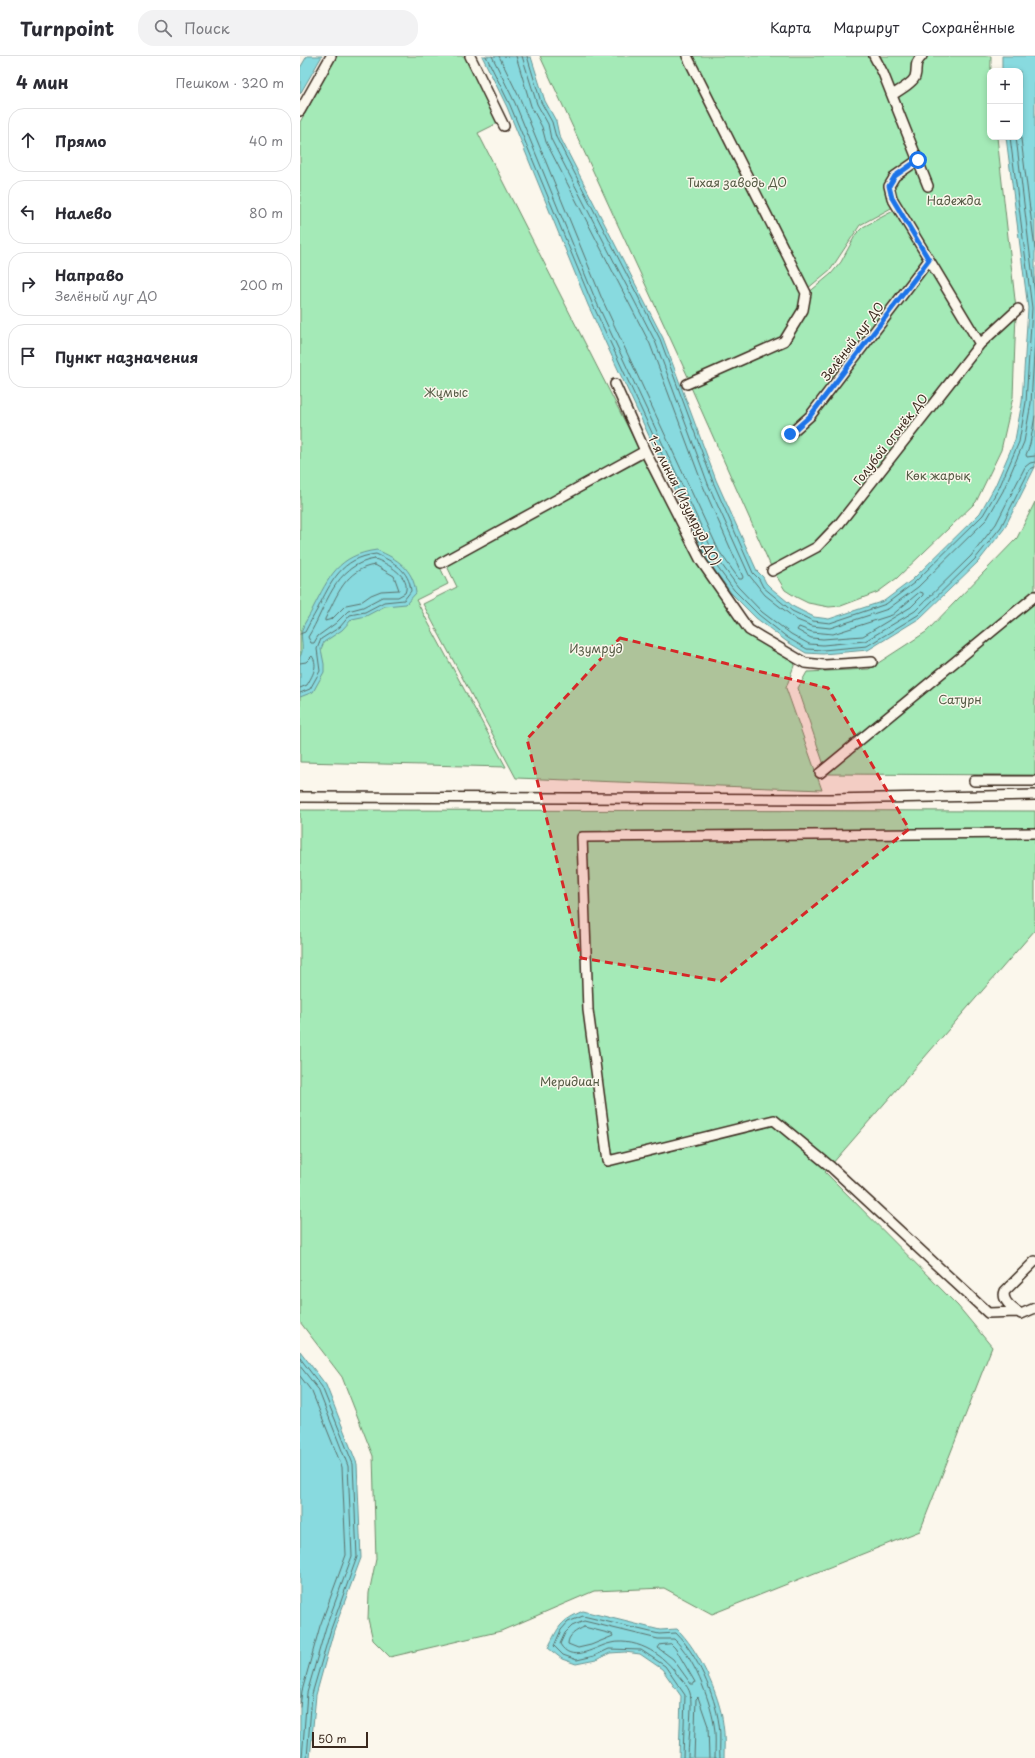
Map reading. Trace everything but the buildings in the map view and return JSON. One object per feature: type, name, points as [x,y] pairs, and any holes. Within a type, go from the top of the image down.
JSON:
[{"type":"street","points":[[300,110],[331,56]]},
{"type":"street","points":[[470,56],[504,126]]},
{"type":"street","points":[[687,56],[806,293],[803,310],[789,336],[784,341],[687,384]]},
{"type":"street","points":[[874,56],[892,95],[928,186]]},
{"type":"street","points":[[892,95],[913,80],[915,75],[915,64],[922,56]]},
{"type":"street","points":[[918,160],[895,176],[889,186],[892,198],[980,344]]},
{"type":"street","name":"Зелёный луг ДО","points":[[790,434],[810,416],[929,260]]},
{"type":"street","name":"Голубой огонёк ДО","points":[[772,571],[817,547],[839,524],[980,344],[1018,309]]},
{"type":"street","name":"1-я линия (Изумруд ДО)","points":[[615,384],[700,561],[749,630],[805,663],[825,665],[872,662]]},
{"type":"street","points":[[441,563],[646,451]]},
{"type":"street","points":[[820,773],[1035,596]]},
{"type":"street","points":[[974,781],[1035,781]]},
{"type":"street","points":[[300,797],[829,800],[1035,795]]},
{"type":"street","points":[[1035,833],[582,836],[588,1010],[608,1161],[774,1120],[831,1167],[988,1313],[1017,1312],[1022,1314],[1035,1308]]},
{"type":"street","points":[[1017,1312],[1005,1299],[1004,1293],[1035,1261]]},
{"type":"highlighted area","points":[[620,638],[828,688],[909,829],[721,981],[581,958],[527,739]]},
{"type":"green space","name":"Жұмыс","points":[[337,56],[466,56],[498,123],[478,133],[642,455],[438,563],[448,584],[416,600],[506,767],[300,762],[300,122]]},
{"type":"green space","name":"Тихая заводь ДО","points":[[540,56],[871,56],[883,79],[914,159],[894,173],[893,207],[860,225],[831,269],[807,289],[801,310],[782,338],[689,379]]},
{"type":"green space","name":"Надежда","points":[[878,56],[991,56],[991,68],[987,68],[987,140],[997,140],[1016,309],[980,341],[894,198],[892,187],[897,179],[921,161]]},
{"type":"green space","points":[[897,209],[977,343],[837,524],[816,546],[773,571],[690,385],[785,343],[807,294],[831,274],[841,262],[856,234],[863,227]]},
{"type":"green space","name":"Көк жарық","points":[[1016,313],[1013,397],[1001,450],[976,502],[897,578],[878,592],[841,606],[829,607],[808,603],[785,590],[774,572],[818,547],[981,345]]},
{"type":"green space","name":"Изумруд","points":[[643,459],[696,561],[747,633],[796,660],[786,688],[822,790],[516,778],[423,604],[457,587],[446,564]]},
{"type":"green space","name":"Сатурн","points":[[1035,502],[1035,775],[827,774],[798,688],[807,672],[869,669],[926,632],[1017,538]]},
{"type":"green space","name":"Меридиан","points":[[300,810],[1035,811],[1035,930],[825,1172],[958,1306],[992,1347],[920,1531],[712,1614],[664,1588],[594,1591],[501,1631],[390,1657],[373,1640],[368,1619],[369,1593],[376,1559],[373,1456],[342,1377],[300,1322]]},
{"type":"water","points":[[307,56],[322,56],[300,94],[300,68]]},
{"type":"water","points":[[482,56],[531,57],[545,101],[556,121],[559,135],[663,338],[716,480],[757,571],[771,588],[794,607],[814,617],[829,619],[884,601],[912,580],[980,513],[995,486],[1015,440],[1022,402],[1028,308],[1006,140],[1023,140],[1023,68],[1002,68],[1002,56],[1035,56],[1035,467],[1004,529],[978,562],[920,618],[868,650],[823,654],[806,653],[786,641],[756,618],[731,593],[706,558],[588,305],[507,107]]},
{"type":"water","points":[[377,550],[397,561],[408,571],[416,593],[406,604],[385,606],[366,616],[352,619],[342,630],[324,642],[321,649],[324,672],[313,692],[300,697],[300,657],[302,650],[302,630],[304,624],[324,587],[336,569],[353,557]]},
{"type":"water","points":[[300,1351],[326,1385],[357,1464],[361,1558],[334,1630],[316,1695],[310,1758],[300,1758]]},
{"type":"water","points":[[583,1611],[660,1630],[677,1629],[693,1648],[713,1686],[718,1700],[724,1728],[724,1758],[679,1758],[681,1696],[662,1669],[640,1654],[625,1652],[610,1653],[596,1660],[576,1664],[562,1659],[548,1648],[561,1625],[569,1618]]},
{"type":"route","points":[[790,434],[810,416],[929,260],[892,198],[889,186],[895,176],[918,160]]}]
